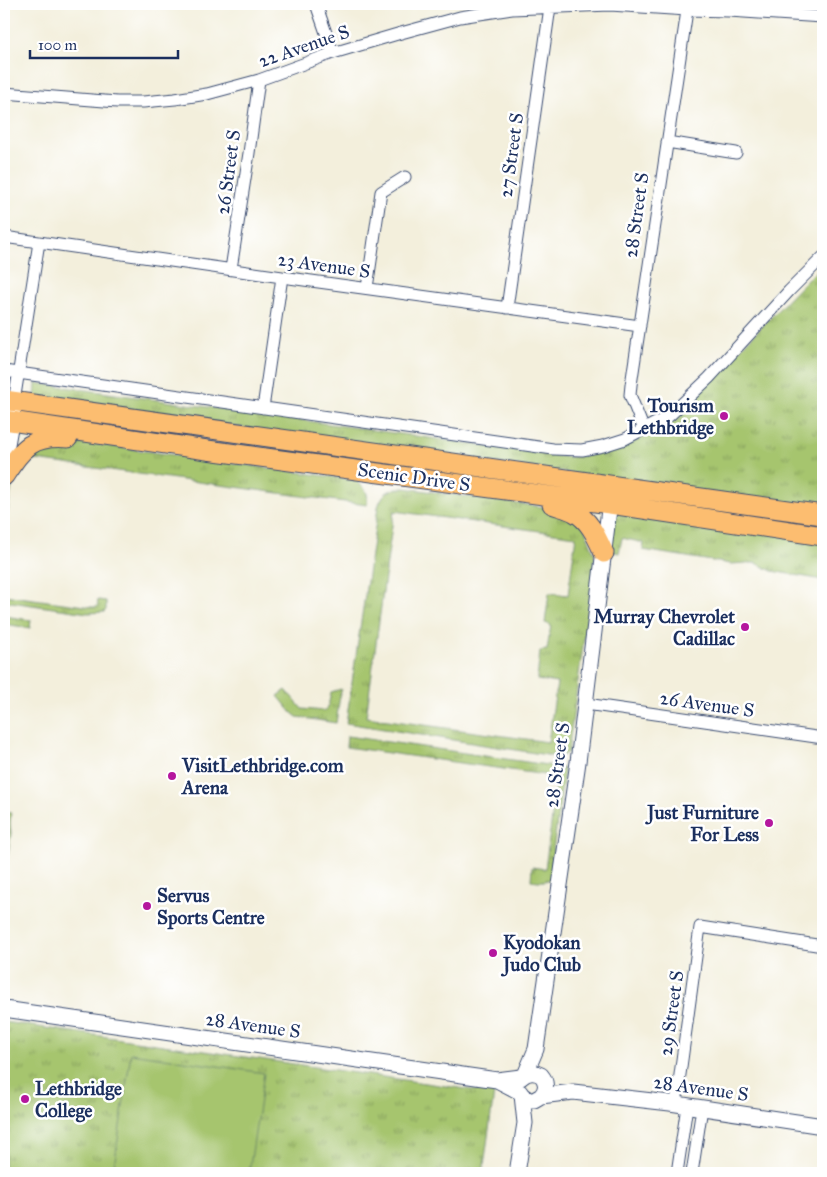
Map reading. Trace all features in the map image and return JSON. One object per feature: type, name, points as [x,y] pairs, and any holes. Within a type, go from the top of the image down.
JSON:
[{"type":"main road","name":"Scenic Drive S","points":[[9,401],[611,495],[820,535]]},
{"type":"main road","name":"Scenic Drive S","points":[[7,420],[207,450],[523,492],[611,495],[823,515]]},
{"type":"main road","points":[[4,476],[24,449],[43,439],[54,437],[207,450]]},
{"type":"main road","points":[[523,492],[579,515],[593,531],[604,552]]},
{"type":"street","points":[[316,4],[334,53]]},
{"type":"street","name":"22 Avenue S","points":[[4,93],[117,102],[143,102],[207,94],[258,80],[334,53],[401,33],[460,17],[512,9],[610,5],[687,7],[823,17]]},
{"type":"street","name":"27 Street S","points":[[508,308],[550,7]]},
{"type":"street","name":"28 Street S","points":[[644,430],[630,395],[687,7]]},
{"type":"street","name":"26 Street S","points":[[231,269],[258,80]]},
{"type":"street","points":[[667,142],[736,153]]},
{"type":"street","points":[[367,288],[381,192],[405,177]]},
{"type":"street","name":"23 Avenue S","points":[[4,237],[640,326]]},
{"type":"street","points":[[4,461],[9,401],[18,373],[39,242]]},
{"type":"street","points":[[4,371],[553,449],[582,450],[626,439],[669,416],[709,378],[788,291],[823,257]]},
{"type":"street","points":[[263,408],[282,277]]},
{"type":"street","name":"28 Street S","points":[[536,1049],[586,704],[611,495]]},
{"type":"street","name":"26 Avenue S","points":[[586,704],[823,738]]},
{"type":"street","name":"29 Street S","points":[[677,1173],[688,1106],[700,927],[823,946]]},
{"type":"street","name":"28 Avenue S","points":[[4,1009],[497,1080],[527,1089]]},
{"type":"street","points":[[527,1089],[546,1087],[536,1049]]},
{"type":"street","points":[[517,1173],[525,1123],[527,1089],[536,1049]]},
{"type":"street","points":[[527,1089],[531,1072],[573,1092]]},
{"type":"street","points":[[527,1089],[573,1092]]},
{"type":"street","name":"28 Avenue S","points":[[573,1092],[688,1106],[823,1126]]},
{"type":"street","name":"29 Street S","points":[[688,1106],[692,1173]]},
{"type":"green space","points":[[823,268],[823,508],[35,399],[36,383],[560,457],[590,455],[631,443],[650,434],[673,418],[807,280]]},
{"type":"green space","points":[[65,440],[355,480],[366,490],[367,505],[36,460],[27,462],[23,472],[14,472],[6,523],[4,522],[4,491],[23,454]]},
{"type":"green space","points":[[399,488],[550,508],[583,524],[595,555],[594,568],[568,752],[560,757],[346,723],[378,507],[387,492]],"holes":[[[394,511],[576,536],[568,595],[549,593],[545,623],[551,625],[547,650],[540,651],[537,680],[557,683],[548,742],[366,717]]]},
{"type":"green space","points":[[610,504],[823,536],[823,580],[772,571],[756,563],[731,564],[643,550],[644,543],[622,538],[619,553],[604,550]]},
{"type":"green space","points":[[4,595],[92,607],[97,607],[98,600],[106,601],[106,610],[104,612],[88,613],[4,601]]},
{"type":"green space","points":[[4,616],[31,620],[30,628],[4,624]]},
{"type":"green space","points":[[341,689],[336,723],[297,717],[278,696],[286,690],[302,709],[325,711],[328,707],[331,692]]},
{"type":"green space","points":[[347,736],[561,767],[564,771],[551,865],[556,867],[553,876],[544,881],[531,880],[532,867],[545,869],[557,780],[547,778],[546,775],[346,747]]},
{"type":"green space","points":[[4,812],[11,813],[8,855],[4,855]]},
{"type":"green space","points":[[4,1022],[494,1093],[483,1173],[4,1173]]},
{"type":"green space","points":[[131,1053],[264,1073],[249,1173],[113,1173]]},
{"type":"place","name":"Tourism Lethbridge","points":[[724,416]]},
{"type":"place","name":"Murray Chevrolet Cadillac","points":[[745,627]]},
{"type":"place","name":"VisitLethbridge.com Arena","points":[[172,776]]},
{"type":"place","name":"Just Furniture For Less","points":[[769,823]]},
{"type":"place","name":"Servus Sports Centre","points":[[147,906]]},
{"type":"place","name":"Kyodokan Judo Club","points":[[493,953]]},
{"type":"place","name":"Lethbridge College","points":[[25,1099]]}]
